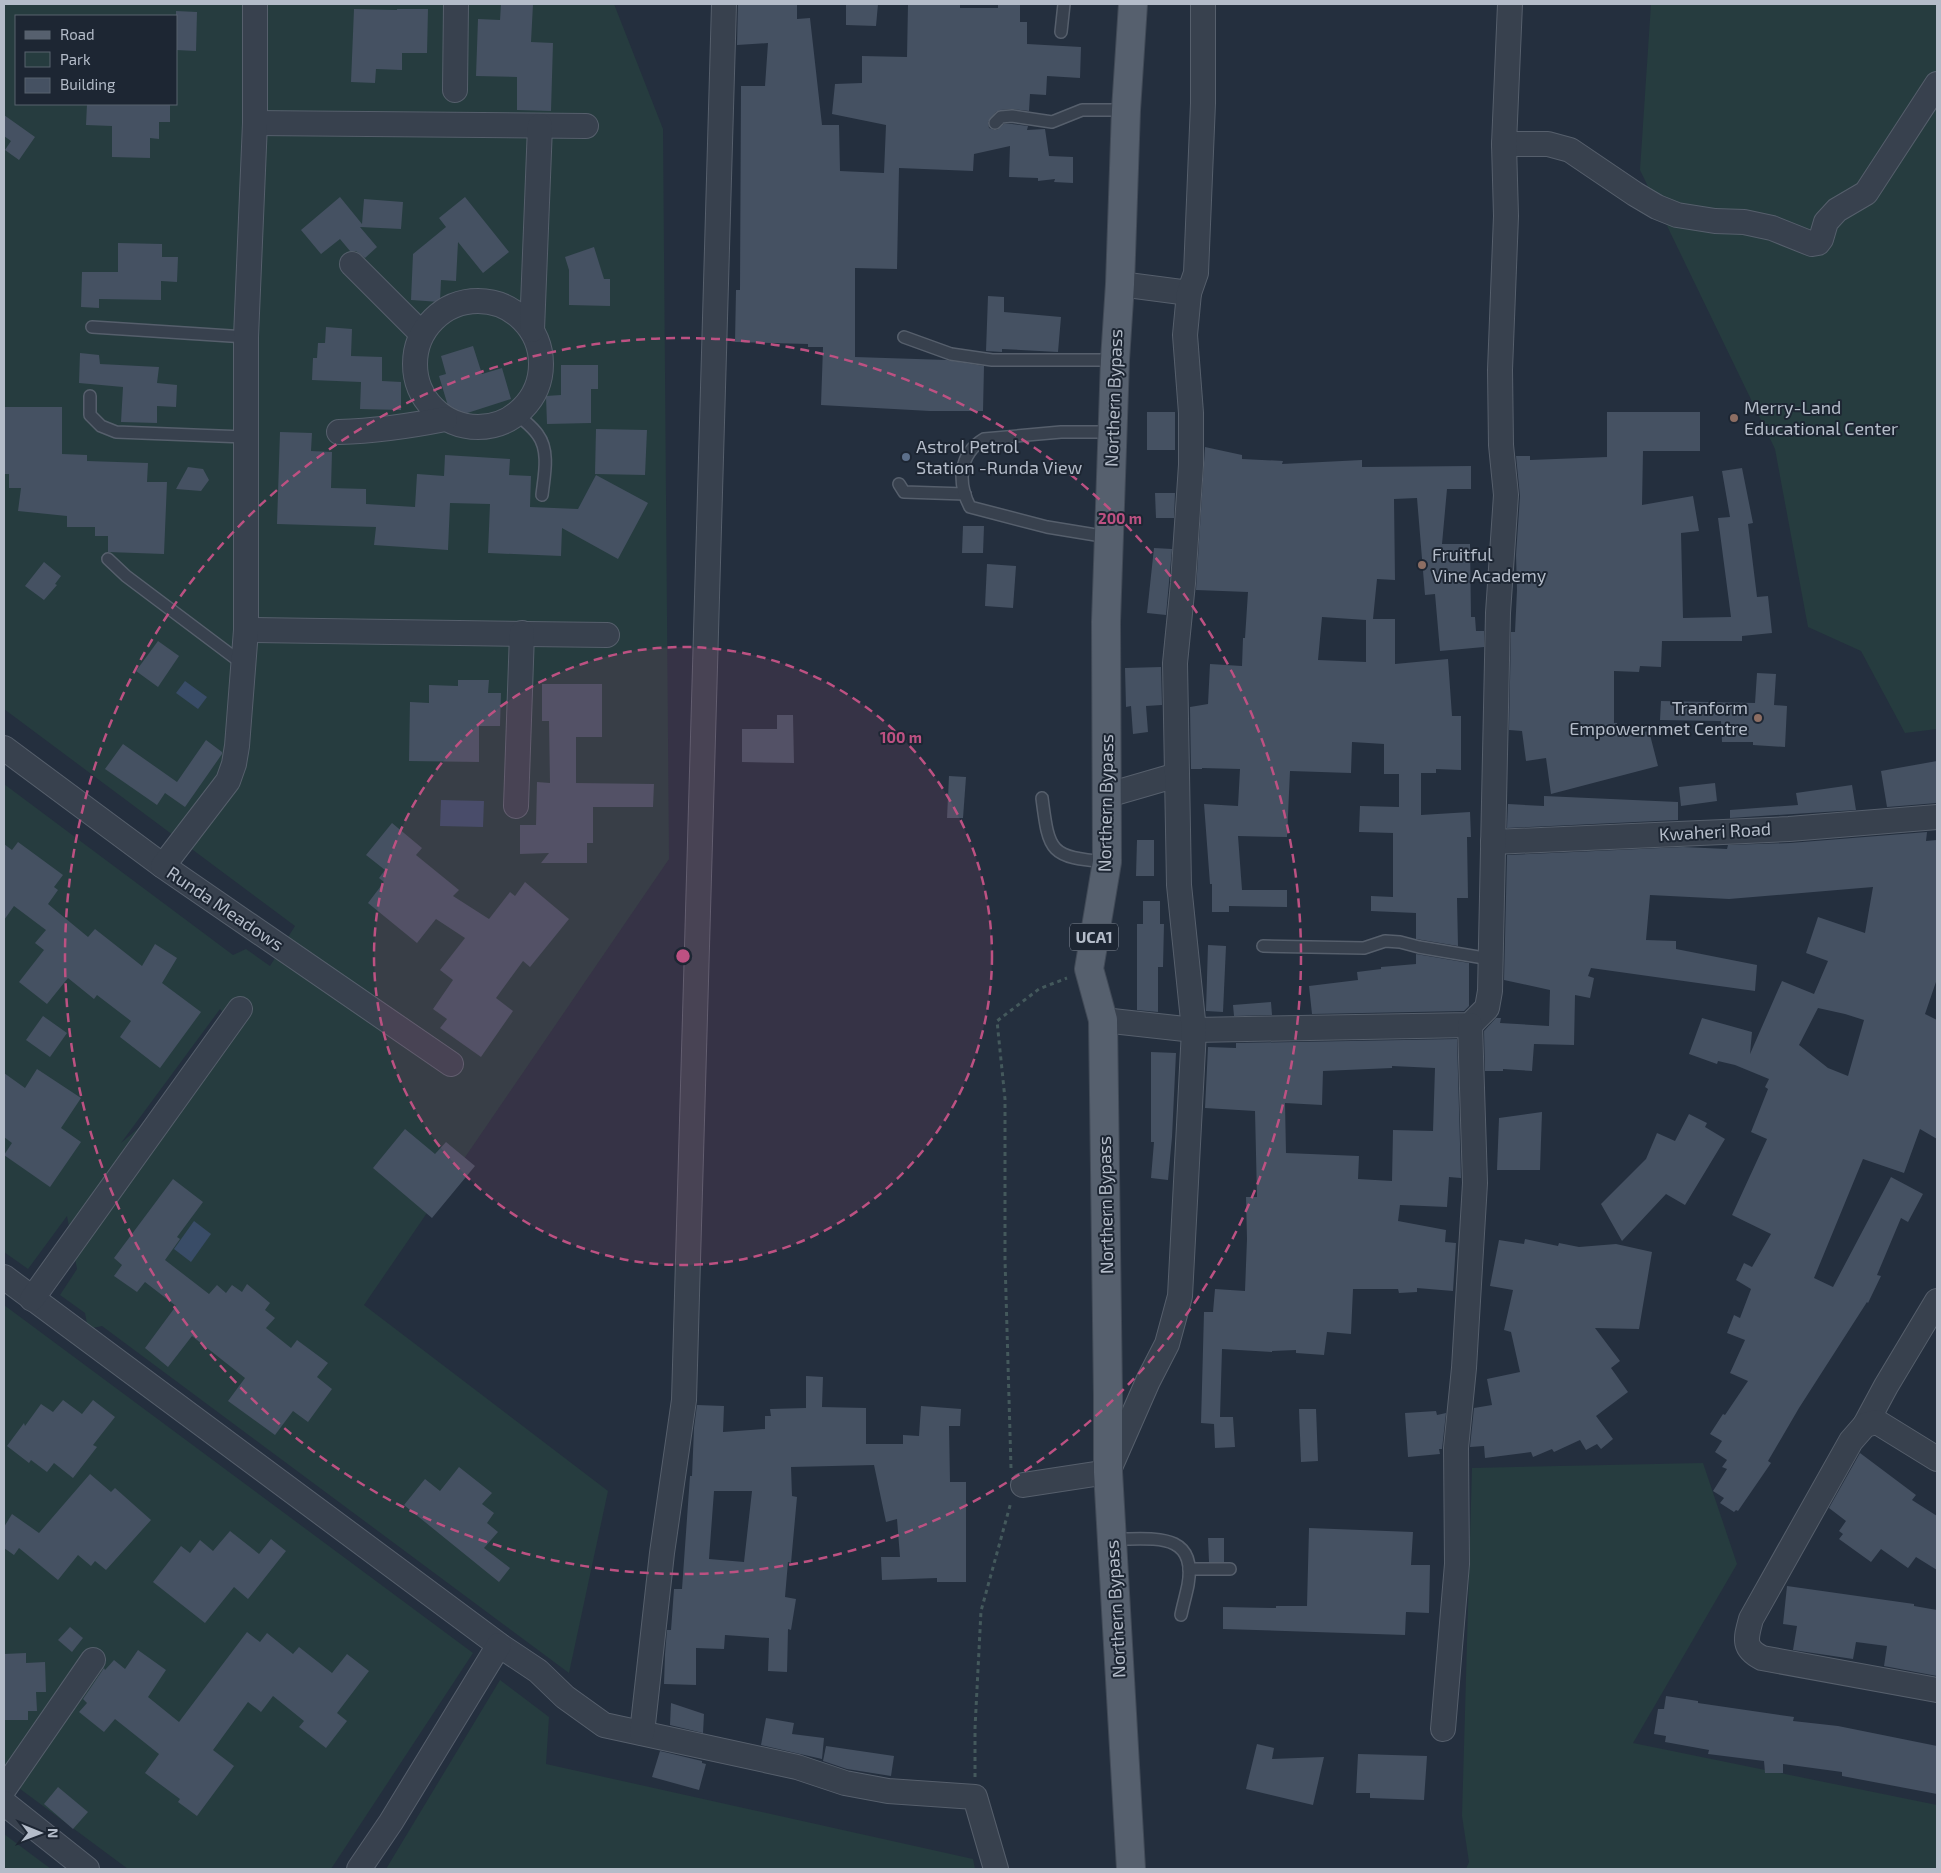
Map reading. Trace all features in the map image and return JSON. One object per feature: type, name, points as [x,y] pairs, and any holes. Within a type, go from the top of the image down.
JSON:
[{"type":"main road","name":"Northern Bypass","points":[[1131,1869],[1108,1472],[1103,1020],[1089,969],[1107,862],[1106,622],[1115,360],[1120,284],[1126,110],[1133,4]]},
{"type":"street","points":[[163,866],[228,781],[234,764],[237,746],[246,630],[246,337],[255,123],[255,4]]},
{"type":"street","points":[[454,90],[456,4]]},
{"type":"street","points":[[642,1733],[662,1553],[684,1400],[724,4]]},
{"type":"street","points":[[1015,1485],[1108,1472],[1148,1381],[1167,1344],[1180,1296],[1194,1030],[1179,885],[1175,663],[1183,584],[1191,465],[1191,413],[1185,334],[1189,293],[1196,272],[1204,103],[1203,4]]},
{"type":"street","points":[[1103,1020],[1194,1030],[1470,1025],[1487,1008],[1490,991],[1498,613],[1506,494],[1501,445],[1500,379],[1506,216],[1504,144],[1510,4]]},
{"type":"street","points":[[1504,144],[1548,144],[1570,150],[1657,207],[1677,214],[1715,221],[1744,222],[1772,228],[1812,244],[1818,243],[1821,239],[1826,222],[1837,210],[1866,193],[1937,84]]},
{"type":"street","points":[[255,123],[586,126]]},
{"type":"street","points":[[532,330],[512,310],[485,300],[456,303],[432,319],[420,332],[414,372],[424,399],[445,419],[467,427],[491,426],[509,421],[518,415],[530,400],[540,377],[540,353],[532,330],[540,126]]},
{"type":"street","points":[[352,264],[420,332]]},
{"type":"street","points":[[1120,284],[1189,293]]},
{"type":"street","points":[[339,432],[416,425],[445,419]]},
{"type":"street","points":[[246,630],[607,635]]},
{"type":"street","points":[[516,806],[522,633]]},
{"type":"street","name":"Runda Meadows","points":[[4,748],[163,866],[451,1064]]},
{"type":"street","points":[[1108,795],[1177,775]]},
{"type":"street","name":"Kwaheri Road","points":[[1492,842],[1789,828],[1937,817]]},
{"type":"street","points":[[32,1299],[240,1009]]},
{"type":"street","points":[[1443,1729],[1457,1564],[1456,1448],[1464,1368],[1475,1183],[1470,1025]]},
{"type":"street","points":[[4,1277],[538,1672],[565,1697],[604,1725],[797,1767],[845,1783],[888,1791],[975,1797],[996,1869]]},
{"type":"street","points":[[1937,1301],[1865,1425],[1851,1441],[1751,1619],[1747,1636],[1748,1646],[1752,1653],[1762,1658],[1937,1690]]},
{"type":"street","points":[[1865,1425],[1877,1422],[1937,1459]]},
{"type":"street","points":[[359,1869],[422,1773],[499,1645]]},
{"type":"street","points":[[4,1789],[93,1660]]},
{"type":"street","points":[[4,1803],[87,1869]]},
{"type":"lane","points":[[1061,32],[1064,4]]},
{"type":"lane","points":[[995,123],[1001,118],[1012,116],[1052,122],[1082,110],[1126,110]]},
{"type":"lane","points":[[92,327],[246,337]]},
{"type":"lane","points":[[904,337],[951,354],[992,360],[1115,360]]},
{"type":"lane","points":[[90,396],[90,415],[101,426],[116,432],[245,438]]},
{"type":"lane","points":[[518,415],[539,435],[543,446],[545,458],[542,494]]},
{"type":"lane","points":[[1110,537],[1047,528],[970,507],[965,494],[963,474],[965,458],[974,445],[984,439],[1061,432],[1112,432]]},
{"type":"lane","points":[[899,484],[904,492],[965,494]]},
{"type":"lane","points":[[108,558],[126,576],[243,664]]},
{"type":"lane","points":[[1042,798],[1045,826],[1054,848],[1065,856],[1107,862]]},
{"type":"lane","points":[[1263,946],[1364,948],[1385,941],[1400,942],[1490,960]]},
{"type":"lane","points":[[1111,1539],[1168,1540],[1178,1544],[1184,1550],[1190,1569],[1181,1615]]},
{"type":"lane","points":[[1190,1569],[1230,1569]]},
{"type":"path","points":[[975,1797],[975,1728],[981,1612],[1015,1485],[1005,1260],[1005,1099],[997,1021],[1039,989],[1089,969]]},
{"type":"green space","points":[[4,4],[614,4],[663,129],[669,859],[364,1305],[608,1491],[569,1673],[102,1326],[88,1329],[85,1313],[60,1295],[77,1269],[67,1216],[28,1269],[4,1252],[4,784],[233,955],[246,949],[270,966],[295,926],[4,709]],"holes":[[[220,1009],[233,1024],[149,1119],[121,1143]]]},
{"type":"green space","points":[[1651,4],[1937,4],[1937,729],[1905,733],[1861,651],[1808,627],[1775,449],[1640,170]]},
{"type":"green space","points":[[4,1305],[473,1653],[331,1869],[128,1869],[4,1777]]},
{"type":"green space","points":[[1703,1463],[1737,1564],[1633,1743],[1937,1805],[1937,1869],[1466,1869],[1469,1862],[1462,1816],[1472,1468]]},
{"type":"green space","points":[[500,1680],[549,1717],[546,1764],[973,1859],[975,1869],[386,1869]]},
{"type":"green space","points":[[4,1834],[51,1869],[4,1869]]},
{"type":"water","points":[[185,681],[207,697],[198,709],[176,693]]},
{"type":"water","points":[[441,800],[484,801],[483,827],[440,826]]},
{"type":"water","points":[[194,1221],[211,1234],[191,1262],[174,1249]]},
{"type":"building","points":[[501,4],[533,4],[531,42],[553,43],[551,111],[517,110],[517,77],[476,76],[478,19],[500,20]]},
{"type":"building","points":[[738,4],[797,4],[797,19],[810,18],[822,125],[839,125],[840,171],[884,173],[886,125],[832,114],[835,84],[862,83],[862,56],[907,57],[908,4],[960,4],[960,8],[998,8],[998,4],[1020,4],[1020,22],[1027,22],[1027,44],[1081,47],[1080,78],[1047,76],[1046,95],[1030,94],[1029,111],[1000,110],[988,122],[989,128],[994,130],[997,130],[1004,124],[1028,126],[1027,130],[1045,129],[1049,156],[1073,157],[1073,183],[1054,182],[1055,179],[1038,181],[1038,178],[1009,177],[1010,146],[974,154],[973,171],[899,168],[897,269],[855,268],[855,357],[947,360],[984,366],[983,411],[930,411],[821,405],[823,347],[808,347],[808,344],[735,342],[736,290],[740,290],[741,86],[765,86],[768,43],[737,45]]},
{"type":"building","points":[[846,4],[878,4],[876,26],[846,25]]},
{"type":"building","points":[[354,9],[428,9],[427,53],[402,53],[402,70],[376,69],[375,83],[351,82]]},
{"type":"building","points":[[176,11],[197,12],[196,51],[178,50],[178,15],[176,15]]},
{"type":"building","points":[[87,105],[170,105],[170,122],[159,122],[159,139],[150,138],[150,158],[112,157],[112,126],[86,125]]},
{"type":"building","points":[[4,115],[35,137],[19,160],[5,150],[11,141],[4,136]]},
{"type":"building","points":[[340,197],[362,224],[364,199],[403,202],[401,229],[360,227],[377,247],[365,258],[356,251],[350,251],[340,239],[321,254],[301,230]]},
{"type":"building","points":[[465,197],[509,252],[483,273],[458,242],[456,281],[441,280],[440,302],[411,300],[413,254],[446,227],[439,218]]},
{"type":"building","points":[[118,243],[162,244],[162,257],[178,257],[177,282],[161,281],[161,300],[99,299],[99,308],[81,307],[82,272],[118,272]]},
{"type":"building","points":[[594,247],[604,279],[610,279],[610,306],[569,305],[569,270],[565,257]]},
{"type":"building","points":[[988,296],[1004,297],[1004,312],[1061,317],[1058,352],[1002,349],[1002,352],[986,351]]},
{"type":"building","points":[[326,327],[352,329],[351,356],[382,357],[382,381],[401,382],[401,410],[360,409],[361,382],[312,380],[313,358],[317,358],[318,343],[325,343]]},
{"type":"building","points":[[473,346],[482,374],[502,368],[511,399],[458,416],[455,410],[448,406],[439,376],[446,374],[441,356]]},
{"type":"building","points":[[80,353],[99,355],[100,364],[159,367],[157,383],[177,385],[176,407],[157,406],[157,423],[121,422],[123,387],[79,383]]},
{"type":"building","points":[[561,365],[598,365],[598,389],[591,389],[591,423],[547,424],[546,396],[561,395]]},
{"type":"building","points":[[4,407],[62,407],[62,454],[87,455],[87,461],[148,463],[147,482],[167,482],[164,554],[108,552],[108,536],[95,536],[95,527],[67,527],[67,516],[18,511],[21,488],[9,488],[9,474],[4,474]]},
{"type":"building","points":[[1147,412],[1175,412],[1175,450],[1147,450]]},
{"type":"building","points":[[1607,412],[1700,412],[1700,451],[1643,451],[1642,505],[1693,496],[1699,531],[1681,533],[1683,618],[1731,617],[1718,518],[1730,517],[1722,471],[1742,468],[1753,523],[1748,524],[1757,597],[1768,596],[1772,633],[1742,636],[1742,641],[1662,641],[1661,667],[1640,666],[1639,672],[1614,671],[1614,723],[1617,723],[1618,737],[1649,731],[1658,766],[1551,794],[1546,758],[1526,761],[1522,731],[1509,730],[1511,632],[1515,632],[1516,555],[1520,496],[1516,456],[1530,456],[1530,460],[1607,457]]},
{"type":"building","points":[[596,429],[647,430],[645,475],[595,474]]},
{"type":"building","points":[[280,432],[312,433],[311,451],[332,452],[331,488],[366,489],[366,504],[415,507],[417,474],[444,476],[445,455],[510,459],[509,475],[531,476],[530,507],[578,509],[596,475],[648,503],[618,559],[562,528],[561,556],[488,553],[490,504],[450,503],[448,550],[374,545],[376,527],[277,524]]},
{"type":"building","points":[[1205,447],[1242,455],[1242,459],[1283,461],[1282,464],[1362,460],[1362,467],[1471,466],[1471,489],[1447,489],[1442,544],[1470,544],[1471,617],[1475,617],[1476,631],[1484,631],[1484,647],[1440,651],[1435,594],[1425,595],[1417,498],[1394,499],[1395,580],[1377,579],[1373,619],[1395,619],[1395,664],[1448,659],[1452,716],[1461,716],[1461,770],[1436,769],[1436,773],[1421,773],[1421,815],[1470,812],[1471,837],[1467,837],[1468,898],[1457,898],[1458,946],[1416,939],[1416,913],[1371,911],[1371,896],[1393,897],[1393,833],[1359,832],[1360,806],[1399,807],[1399,774],[1384,774],[1384,744],[1352,742],[1351,773],[1290,771],[1287,837],[1238,836],[1242,890],[1287,890],[1287,907],[1229,906],[1229,912],[1212,912],[1212,884],[1210,884],[1204,804],[1238,806],[1240,769],[1191,769],[1190,707],[1208,704],[1210,664],[1242,666],[1248,592],[1196,590]],"holes":[[[1322,617],[1366,620],[1366,662],[1318,660]]]},
{"type":"building","points":[[188,467],[203,469],[209,480],[201,491],[176,489]]},
{"type":"building","points":[[1155,493],[1175,493],[1174,518],[1156,518]]},
{"type":"building","points":[[963,526],[984,526],[983,553],[962,553]]},
{"type":"building","points":[[1154,548],[1172,549],[1166,615],[1147,613]]},
{"type":"building","points":[[44,562],[61,576],[55,584],[57,585],[44,600],[25,586]]},
{"type":"building","points":[[987,564],[1016,566],[1013,608],[985,606]]},
{"type":"building","points":[[158,641],[179,656],[158,687],[136,671]]},
{"type":"building","points":[[1161,667],[1162,705],[1146,706],[1148,732],[1133,734],[1131,706],[1126,707],[1125,668]]},
{"type":"building","points":[[1757,673],[1776,674],[1774,705],[1787,706],[1785,747],[1753,745],[1753,742],[1722,742],[1721,721],[1660,720],[1661,701],[1755,703]]},
{"type":"building","points":[[458,680],[489,680],[488,693],[501,693],[500,726],[479,726],[479,762],[409,761],[410,702],[429,703],[429,685],[458,686]]},
{"type":"building","points":[[542,684],[602,684],[602,737],[576,737],[576,783],[654,784],[653,807],[593,807],[593,843],[587,843],[587,863],[541,863],[549,853],[520,854],[520,825],[536,825],[537,782],[550,783],[549,721],[542,721]]},
{"type":"building","points":[[777,715],[793,715],[794,763],[742,762],[742,729],[777,729]]},
{"type":"building","points":[[206,740],[222,752],[222,754],[185,807],[165,793],[157,805],[105,769],[123,744],[177,782]]},
{"type":"building","points":[[1937,761],[1937,803],[1887,807],[1881,771]]},
{"type":"building","points":[[949,776],[966,777],[963,818],[947,818]]},
{"type":"building","points":[[1715,783],[1717,801],[1681,806],[1679,787]]},
{"type":"building","points":[[1852,785],[1856,810],[1730,818],[1730,810],[1798,805],[1796,793]]},
{"type":"building","points":[[1544,796],[1678,802],[1678,820],[1507,828],[1508,804],[1544,806]]},
{"type":"building","points":[[392,823],[422,848],[416,855],[459,890],[453,896],[489,919],[510,892],[515,896],[525,882],[569,919],[530,967],[523,961],[496,998],[513,1011],[481,1057],[440,1028],[447,1019],[433,1009],[453,980],[440,970],[465,938],[436,919],[417,943],[368,903],[384,882],[379,878],[385,870],[366,855]]},
{"type":"building","points":[[1927,832],[1926,841],[1937,840],[1937,979],[1925,1014],[1937,1020],[1937,1139],[1920,1129],[1904,1173],[1863,1159],[1814,1278],[1833,1287],[1891,1177],[1923,1194],[1908,1222],[1901,1218],[1877,1275],[1881,1276],[1868,1303],[1799,1408],[1768,1461],[1771,1463],[1738,1511],[1734,1512],[1720,1503],[1724,1498],[1713,1491],[1727,1469],[1722,1467],[1727,1460],[1715,1452],[1722,1441],[1710,1434],[1748,1381],[1730,1373],[1745,1340],[1727,1333],[1734,1315],[1740,1318],[1751,1289],[1736,1280],[1744,1263],[1752,1267],[1771,1234],[1732,1215],[1767,1139],[1751,1132],[1768,1089],[1765,1087],[1769,1079],[1735,1065],[1718,1061],[1717,1064],[1689,1054],[1702,1018],[1752,1032],[1750,1054],[1782,981],[1814,994],[1828,961],[1806,953],[1818,917],[1865,933],[1873,887],[1729,899],[1650,895],[1646,940],[1676,941],[1676,949],[1757,965],[1755,991],[1591,968],[1588,976],[1594,978],[1590,998],[1575,995],[1574,1045],[1534,1044],[1532,1071],[1503,1069],[1503,1071],[1485,1071],[1484,1031],[1496,1018],[1501,1018],[1500,1023],[1549,1026],[1550,990],[1504,980],[1507,855],[1683,847],[1727,849],[1728,845],[1790,843]],"holes":[[[1818,1008],[1864,1020],[1848,1076],[1828,1068],[1799,1045]]]},
{"type":"building","points":[[1137,840],[1154,840],[1154,876],[1136,876]]},
{"type":"building","points":[[18,842],[63,875],[54,887],[58,890],[48,904],[88,937],[95,929],[142,966],[155,944],[177,958],[162,983],[201,1012],[160,1068],[120,1037],[131,1021],[97,995],[94,999],[68,978],[47,1004],[19,982],[44,950],[35,943],[46,930],[14,906],[4,920],[4,844],[12,850]]},
{"type":"building","points":[[1143,901],[1160,901],[1160,924],[1164,924],[1163,967],[1158,967],[1158,1012],[1137,1010],[1137,924],[1143,924]]},
{"type":"building","points":[[1208,945],[1226,946],[1223,1012],[1206,1011]]},
{"type":"building","points":[[1416,954],[1469,963],[1469,1006],[1464,1011],[1312,1014],[1309,986],[1358,980],[1357,972],[1381,969],[1381,967],[1416,964]]},
{"type":"building","points":[[1271,1002],[1272,1015],[1234,1016],[1233,1005]]},
{"type":"building","points":[[43,1016],[67,1033],[50,1057],[26,1040]]},
{"type":"building","points":[[1457,1039],[1461,1178],[1449,1177],[1447,1207],[1400,1205],[1398,1221],[1446,1230],[1445,1242],[1456,1243],[1453,1291],[1417,1288],[1417,1292],[1399,1293],[1398,1289],[1353,1289],[1351,1334],[1327,1332],[1324,1355],[1296,1353],[1296,1350],[1272,1352],[1222,1349],[1220,1417],[1233,1417],[1235,1447],[1215,1448],[1214,1424],[1201,1423],[1204,1312],[1213,1312],[1215,1289],[1245,1291],[1246,1197],[1257,1197],[1255,1111],[1205,1108],[1208,1047],[1236,1048],[1236,1043]],"holes":[[[1392,1066],[1435,1068],[1433,1131],[1393,1130],[1392,1181],[1358,1179],[1359,1156],[1286,1153],[1285,1103],[1322,1105],[1323,1071],[1392,1068]]]},
{"type":"building","points":[[1151,1052],[1176,1053],[1168,1180],[1151,1178],[1154,1142],[1151,1142]]},
{"type":"building","points":[[37,1069],[81,1098],[61,1128],[81,1142],[50,1187],[4,1155],[12,1143],[4,1137],[4,1073],[25,1088]]},
{"type":"building","points":[[1542,1112],[1540,1170],[1497,1170],[1499,1118]]},
{"type":"building","points":[[1689,1114],[1707,1123],[1705,1127],[1725,1139],[1685,1205],[1666,1194],[1622,1241],[1601,1204],[1646,1159],[1657,1133],[1675,1141]]},
{"type":"building","points":[[405,1129],[435,1154],[446,1142],[475,1166],[432,1218],[373,1168]]},
{"type":"building","points":[[173,1179],[203,1202],[177,1237],[180,1239],[165,1260],[209,1294],[217,1285],[226,1293],[232,1285],[242,1292],[247,1284],[270,1303],[265,1310],[275,1318],[266,1328],[291,1348],[297,1340],[328,1363],[317,1377],[332,1389],[308,1422],[293,1411],[275,1435],[228,1401],[245,1378],[192,1336],[168,1367],[145,1348],[176,1306],[145,1282],[137,1292],[114,1276],[122,1265],[114,1258]]},
{"type":"building","points":[[1525,1239],[1558,1246],[1559,1243],[1579,1247],[1616,1244],[1652,1252],[1639,1329],[1595,1328],[1620,1361],[1611,1368],[1628,1392],[1596,1416],[1613,1439],[1601,1449],[1597,1444],[1586,1450],[1580,1440],[1554,1452],[1552,1449],[1533,1457],[1531,1452],[1485,1458],[1484,1446],[1470,1447],[1474,1408],[1492,1405],[1487,1379],[1520,1372],[1511,1332],[1504,1330],[1513,1290],[1490,1286],[1499,1240],[1524,1244]]},
{"type":"building","points":[[806,1376],[823,1377],[822,1407],[866,1408],[866,1444],[903,1444],[903,1435],[919,1436],[921,1406],[961,1409],[960,1426],[949,1426],[950,1482],[966,1482],[966,1582],[937,1582],[937,1578],[882,1580],[881,1557],[900,1557],[897,1519],[886,1522],[874,1465],[791,1467],[792,1496],[797,1497],[791,1563],[788,1562],[785,1597],[796,1599],[791,1630],[788,1629],[787,1672],[768,1671],[769,1638],[725,1635],[724,1649],[696,1648],[696,1685],[664,1684],[667,1630],[671,1630],[674,1589],[682,1589],[697,1405],[724,1406],[723,1432],[765,1429],[765,1416],[771,1416],[770,1409],[806,1408]],"holes":[[[714,1491],[752,1491],[744,1562],[709,1559]]]},
{"type":"building","points":[[63,1400],[82,1414],[93,1400],[115,1417],[93,1445],[97,1447],[73,1478],[54,1463],[47,1472],[31,1460],[29,1463],[7,1446],[41,1404],[53,1412]]},
{"type":"building","points":[[1299,1409],[1316,1409],[1318,1461],[1301,1462]]},
{"type":"building","points":[[1436,1411],[1437,1415],[1446,1413],[1442,1449],[1439,1449],[1440,1454],[1408,1457],[1405,1413]]},
{"type":"building","points":[[1860,1453],[1916,1495],[1912,1500],[1937,1516],[1937,1570],[1916,1557],[1908,1568],[1881,1549],[1871,1562],[1839,1539],[1843,1534],[1839,1531],[1846,1521],[1829,1508]]},
{"type":"building","points":[[459,1467],[492,1493],[482,1504],[494,1513],[487,1523],[498,1532],[484,1548],[510,1568],[499,1582],[404,1505],[425,1479],[440,1491]]},
{"type":"building","points":[[90,1474],[111,1492],[115,1488],[151,1520],[106,1570],[95,1561],[91,1566],[78,1555],[58,1580],[19,1548],[14,1555],[4,1548],[4,1527],[12,1514],[39,1533]]},
{"type":"building","points":[[1309,1528],[1413,1532],[1411,1565],[1430,1565],[1429,1613],[1406,1612],[1405,1635],[1223,1629],[1223,1607],[1276,1608],[1276,1606],[1307,1606]]},
{"type":"building","points":[[230,1531],[259,1554],[271,1539],[286,1551],[248,1599],[234,1587],[205,1623],[153,1582],[181,1546],[190,1553],[200,1540],[213,1551]]},
{"type":"building","points":[[1208,1538],[1224,1538],[1224,1562],[1209,1562]]},
{"type":"building","points":[[1787,1586],[1914,1604],[1914,1606],[1937,1610],[1937,1676],[1884,1666],[1887,1646],[1856,1642],[1853,1659],[1793,1650],[1797,1626],[1783,1624]]},
{"type":"building","points":[[70,1627],[83,1638],[72,1652],[58,1640]]},
{"type":"building","points":[[247,1632],[260,1642],[267,1633],[293,1654],[299,1647],[332,1673],[347,1654],[369,1671],[337,1713],[347,1721],[326,1748],[299,1727],[304,1721],[273,1696],[261,1712],[248,1702],[213,1750],[234,1766],[197,1816],[178,1802],[180,1799],[145,1773],[159,1754],[115,1719],[104,1732],[79,1712],[87,1703],[83,1699],[104,1668],[105,1670],[114,1660],[125,1669],[138,1650],[166,1670],[148,1697],[179,1722]]},
{"type":"building","points":[[26,1653],[26,1663],[45,1662],[46,1692],[36,1692],[37,1711],[28,1711],[28,1720],[4,1720],[4,1654]]},
{"type":"building","points":[[1666,1696],[1698,1701],[1698,1703],[1794,1717],[1793,1721],[1838,1726],[1937,1746],[1937,1794],[1842,1776],[1842,1772],[1783,1764],[1783,1773],[1765,1773],[1764,1761],[1708,1754],[1709,1750],[1665,1742],[1666,1736],[1654,1734],[1658,1709],[1664,1709]]},
{"type":"building","points":[[671,1703],[704,1714],[703,1733],[670,1725]]},
{"type":"building","points":[[766,1718],[794,1723],[792,1734],[824,1738],[822,1759],[761,1745]]},
{"type":"building","points":[[1257,1744],[1274,1748],[1272,1759],[1324,1757],[1313,1805],[1246,1789]]},
{"type":"building","points":[[826,1746],[894,1756],[891,1776],[847,1769],[823,1761]]},
{"type":"building","points":[[660,1751],[702,1761],[702,1763],[706,1764],[699,1790],[652,1777]]},
{"type":"building","points":[[1358,1754],[1427,1756],[1424,1800],[1370,1798],[1370,1793],[1356,1793]]},
{"type":"building","points":[[58,1787],[88,1812],[73,1829],[44,1804]]},
{"type":"place","name":"Merry-Land Educational Center","points":[[1734,418]]},
{"type":"place","name":"Astrol Petrol Station -Runda View","points":[[906,457]]},
{"type":"place","name":"Fruitful Vine Academy","points":[[1422,565]]},
{"type":"place","name":"Tranform Empowernmet Centre","points":[[1758,718]]}]
